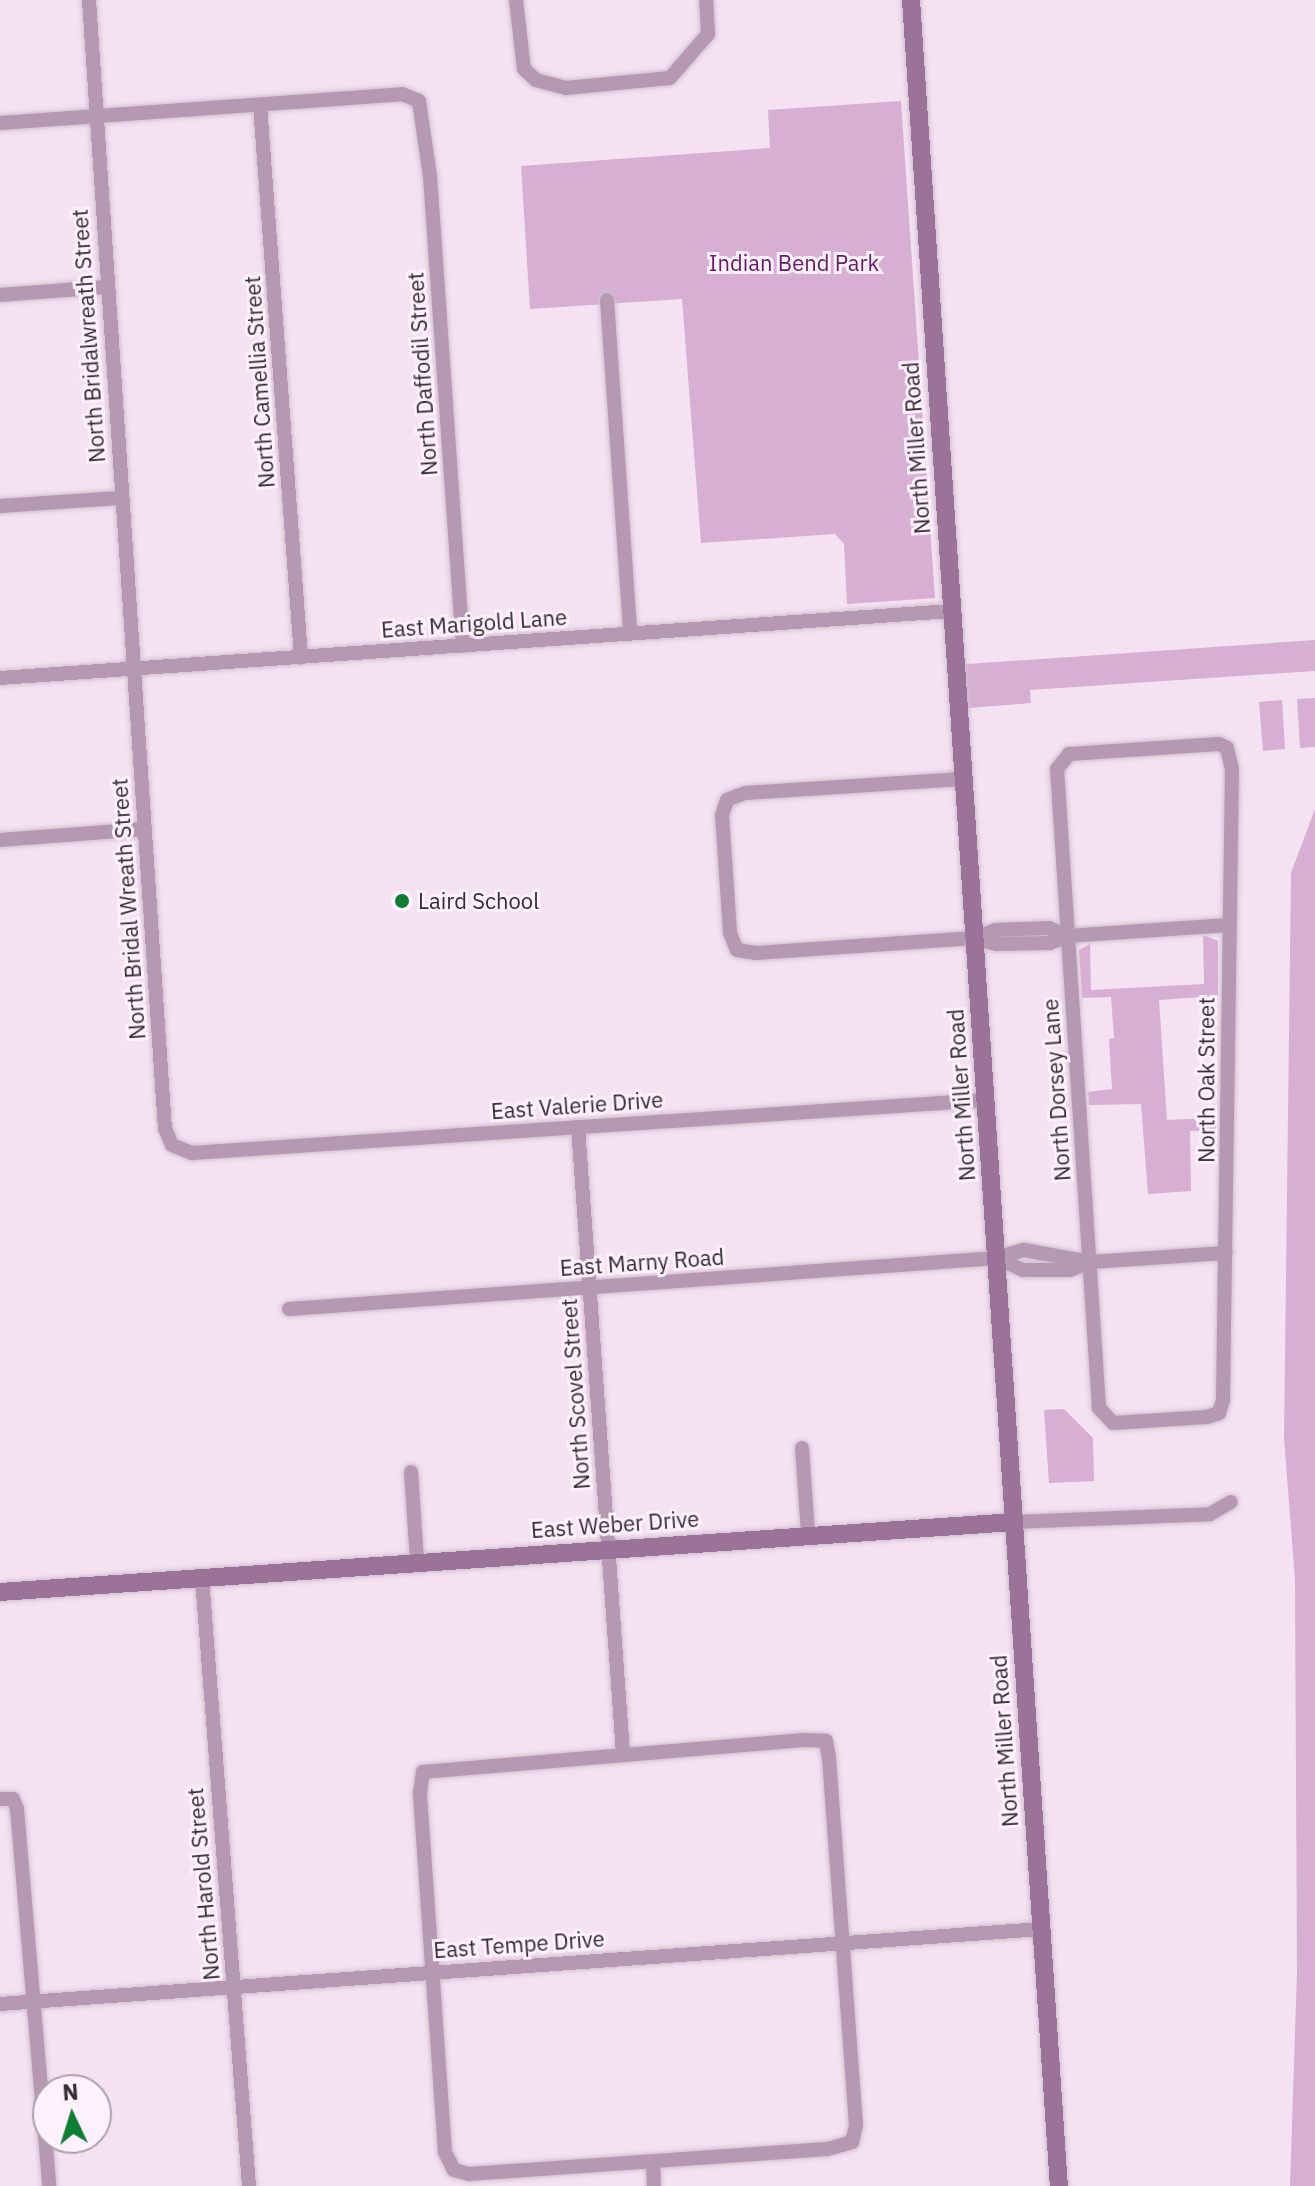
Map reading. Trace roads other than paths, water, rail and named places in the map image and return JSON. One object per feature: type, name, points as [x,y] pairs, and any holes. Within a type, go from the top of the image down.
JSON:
[{"type":"street","name":"North Bridalwreath Street","points":[[89,0],[132,669]]},
{"type":"street","points":[[516,0],[519,57],[536,80],[566,88],[662,81],[678,73],[708,34],[706,0]]},
{"type":"street","name":"North Miller Road","points":[[911,0],[1059,2186]]},
{"type":"street","name":"North Daffodil Street","points":[[260,105],[402,94],[419,101],[430,176],[463,646]]},
{"type":"street","points":[[0,123],[260,105]]},
{"type":"street","name":"North Camellia Street","points":[[260,105],[301,657]]},
{"type":"street","points":[[0,295],[106,287]]},
{"type":"street","points":[[607,300],[630,633]]},
{"type":"street","points":[[0,506],[120,498]]},
{"type":"street","name":"East Marigold Lane","points":[[0,678],[950,611]]},
{"type":"street","name":"North Bridal Wreath Street","points":[[132,669],[165,1128],[172,1145]]},
{"type":"street","name":"North Dorsey Lane","points":[[1103,1418],[1057,769],[1060,759],[1069,754],[1227,748]]},
{"type":"street","name":"North Oak Street","points":[[1103,1418],[1113,1423],[1219,1413],[1226,1253],[1232,769],[1227,748]]},
{"type":"street","points":[[962,779],[745,793],[727,800],[723,831],[730,933],[737,950],[756,953],[974,938],[996,930],[1067,936],[1229,925]]},
{"type":"street","points":[[0,840],[145,829]]},
{"type":"street","name":"East Valerie Drive","points":[[172,1145],[192,1153],[986,1100]]},
{"type":"street","name":"North Scovel Street","points":[[578,1127],[623,1753]]},
{"type":"street","name":"East Marny Road","points":[[289,1309],[997,1258],[1024,1250],[1050,1263],[1226,1253]]},
{"type":"street","points":[[802,1448],[808,1534]]},
{"type":"street","points":[[411,1472],[417,1560]]},
{"type":"street","name":"East Weber Drive","points":[[0,1592],[808,1534],[1210,1514],[1231,1502]]},
{"type":"street","name":"North Harold Street","points":[[202,1578],[249,2186]]},
{"type":"street","points":[[826,1741],[856,2125],[852,2142],[827,2149],[469,2174],[454,2170],[445,2152],[420,1793],[423,1772],[623,1753],[826,1741]]},
{"type":"street","points":[[6,1799],[34,2001],[49,2186]]},
{"type":"street","name":"East Tempe Drive","points":[[0,2004],[1040,1929]]},
{"type":"street","points":[[653,2161],[654,2186]]},
{"type":"place","name":"Laird School","points":[[402,901]]},
{"type":"park label","name":"Indian Bend Park","points":[[794,263]]}]
